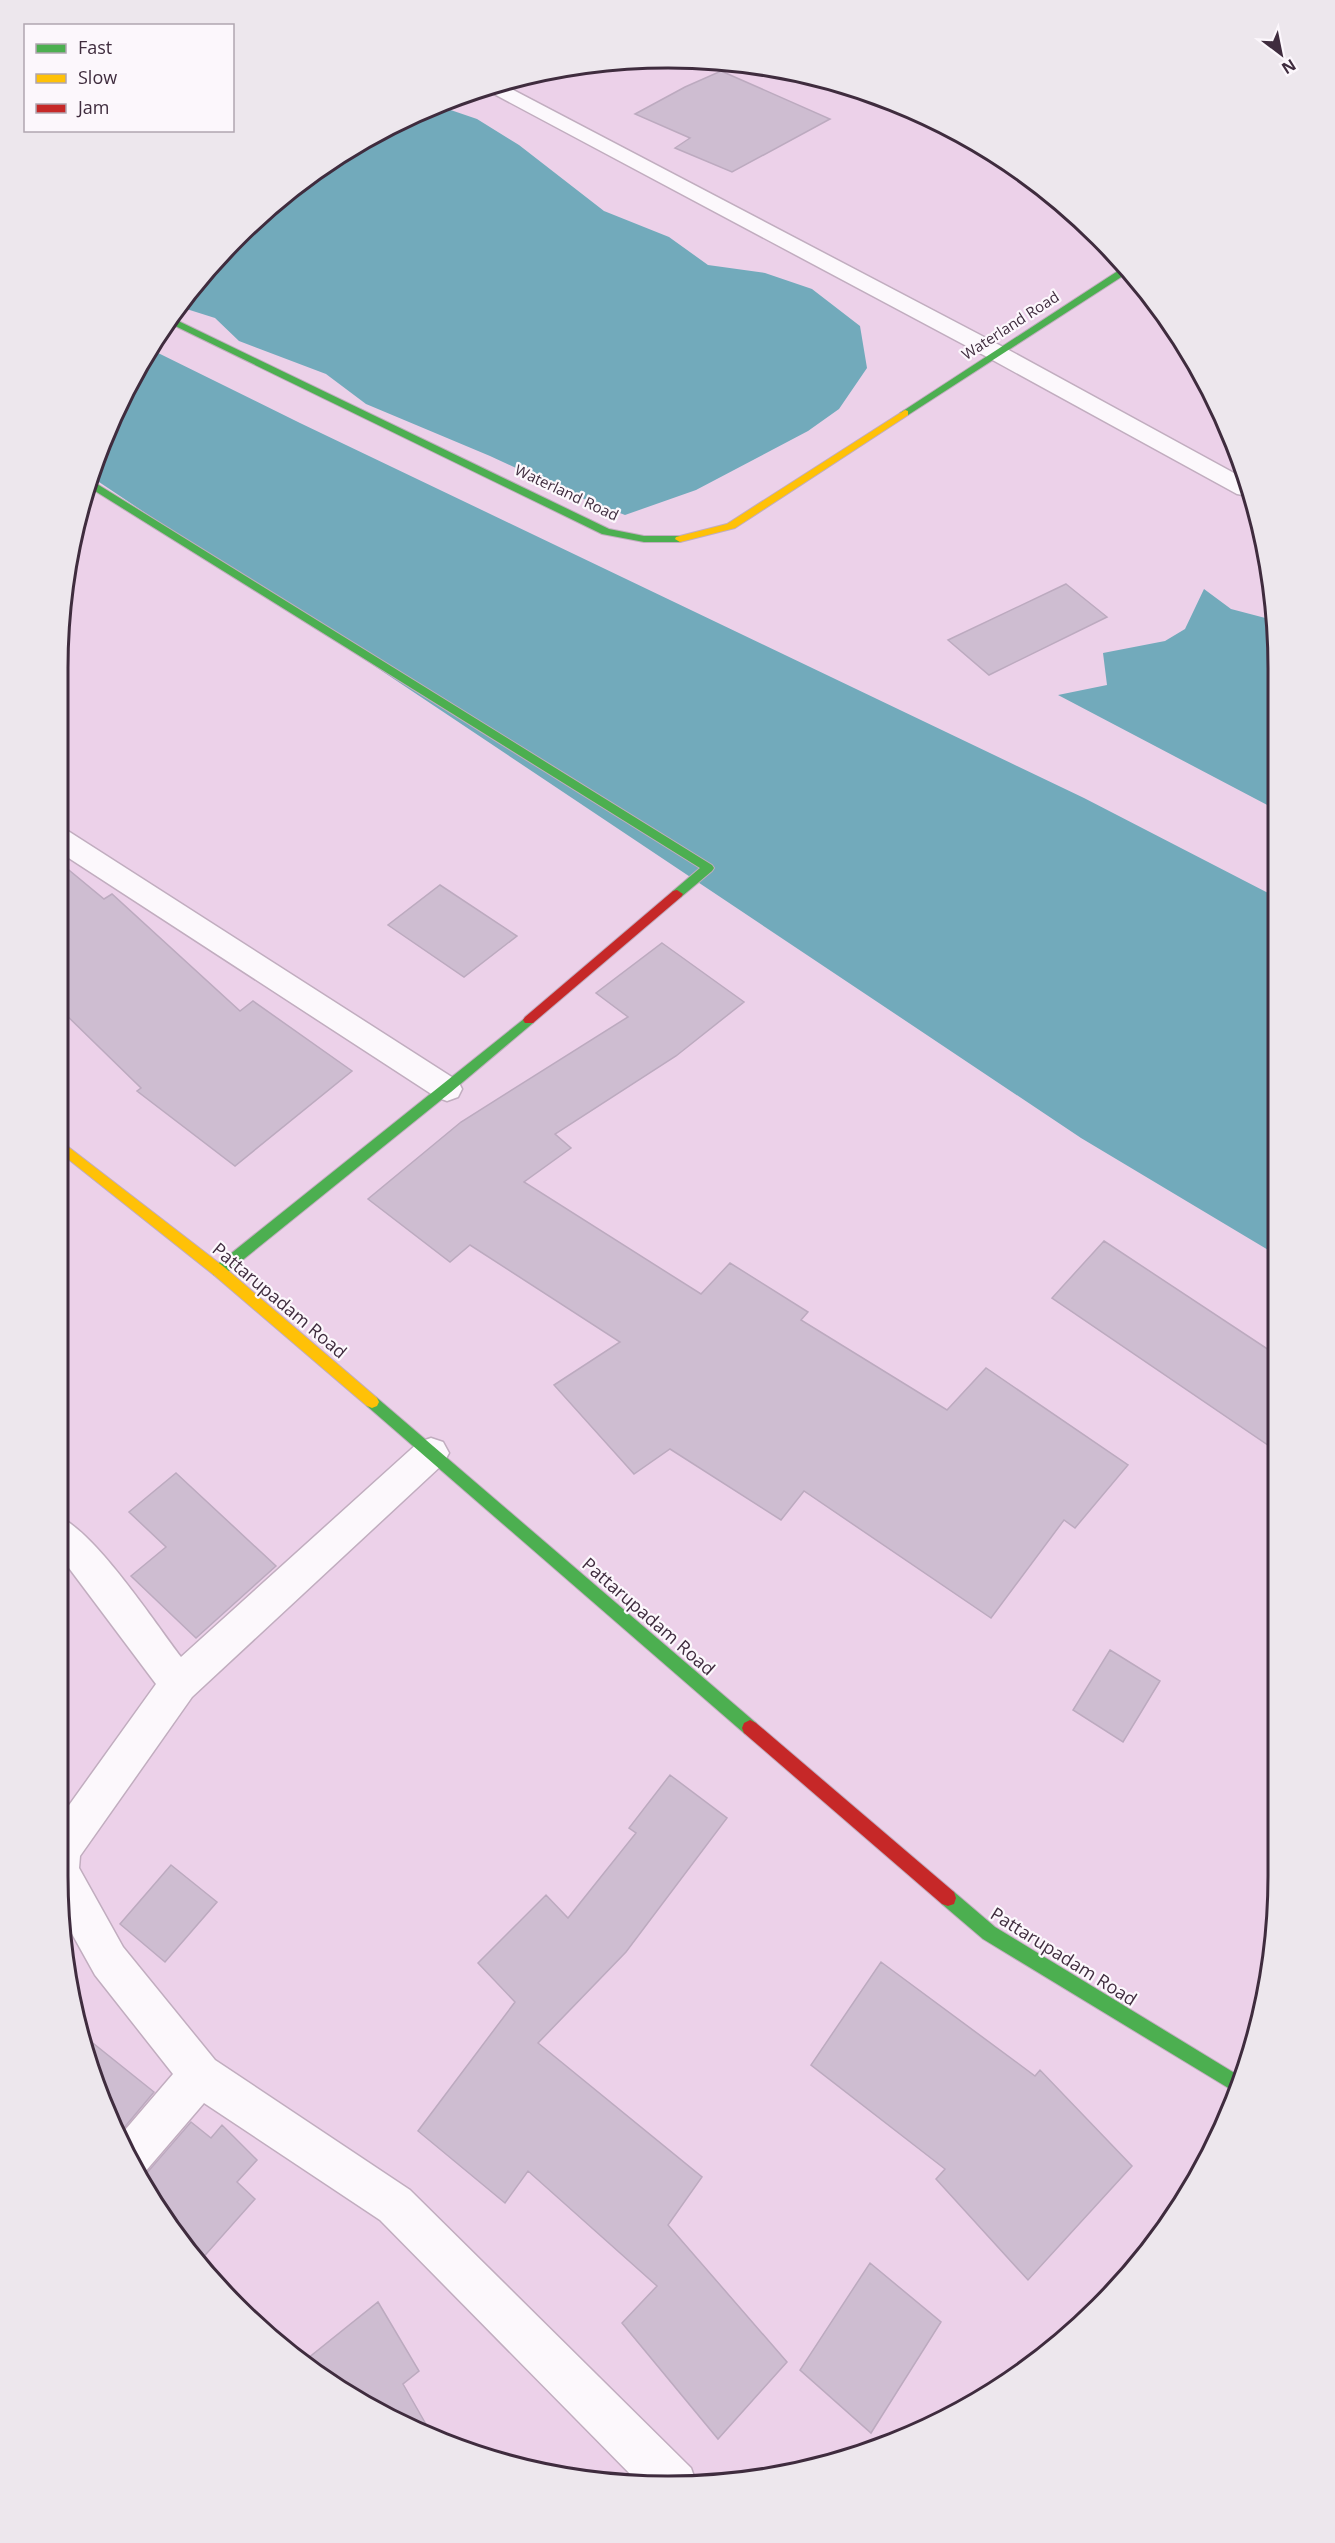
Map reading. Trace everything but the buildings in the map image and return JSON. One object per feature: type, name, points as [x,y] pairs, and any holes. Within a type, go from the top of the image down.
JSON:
[{"type":"street","points":[[501,91],[996,353],[1239,485]]},
{"type":"street","name":"Waterland Road","points":[[177,323],[606,532],[644,539],[684,539],[731,526],[1120,273]]},
{"type":"street","points":[[96,487],[708,868],[447,1089],[219,1271]]},
{"type":"street","points":[[68,844],[447,1089]]},
{"type":"street","name":"Pattarupadam Road","points":[[68,1152],[219,1271],[989,1933],[1231,2081]]},
{"type":"street","points":[[68,1841],[179,1684],[431,1453]]},
{"type":"street","points":[[68,1543],[82,1556],[179,1684]]},
{"type":"street","points":[[68,1888],[109,1961],[200,2075],[395,2205],[665,2476]]},
{"type":"street","points":[[135,2151],[200,2075]]},
{"type":"water","points":[[448,109],[477,119],[519,145],[604,211],[669,237],[708,265],[765,273],[812,289],[860,326],[867,368],[839,409],[808,431],[696,490],[625,515],[366,404],[326,374],[239,341],[215,318],[186,309],[216,272],[272,216],[302,191],[368,148],[402,129]]},
{"type":"water","points":[[157,353],[1084,798],[1268,893],[1268,1250],[1081,1138],[97,481],[129,402]]},
{"type":"water","points":[[1204,589],[1231,609],[1265,618],[1268,668],[1268,805],[1058,695],[1107,685],[1103,653],[1165,641],[1185,629]]},
{"type":"traffic: fast","points":[[905,413],[1120,273]]},
{"type":"traffic: fast","points":[[177,323],[606,532],[644,539],[680,539]]},
{"type":"traffic: fast","points":[[96,487],[708,868],[677,894]]},
{"type":"traffic: fast","points":[[219,1271],[447,1089],[529,1020]]},
{"type":"traffic: fast","points":[[372,1402],[750,1728]]},
{"type":"traffic: fast","points":[[948,1898],[989,1933],[1231,2081]]},
{"type":"traffic: slow","points":[[680,539],[731,526],[905,413]]},
{"type":"traffic: slow","points":[[68,1152],[219,1271],[372,1402]]},
{"type":"traffic: jam","points":[[529,1020],[677,894]]},
{"type":"traffic: jam","points":[[750,1728],[948,1898]]}]
